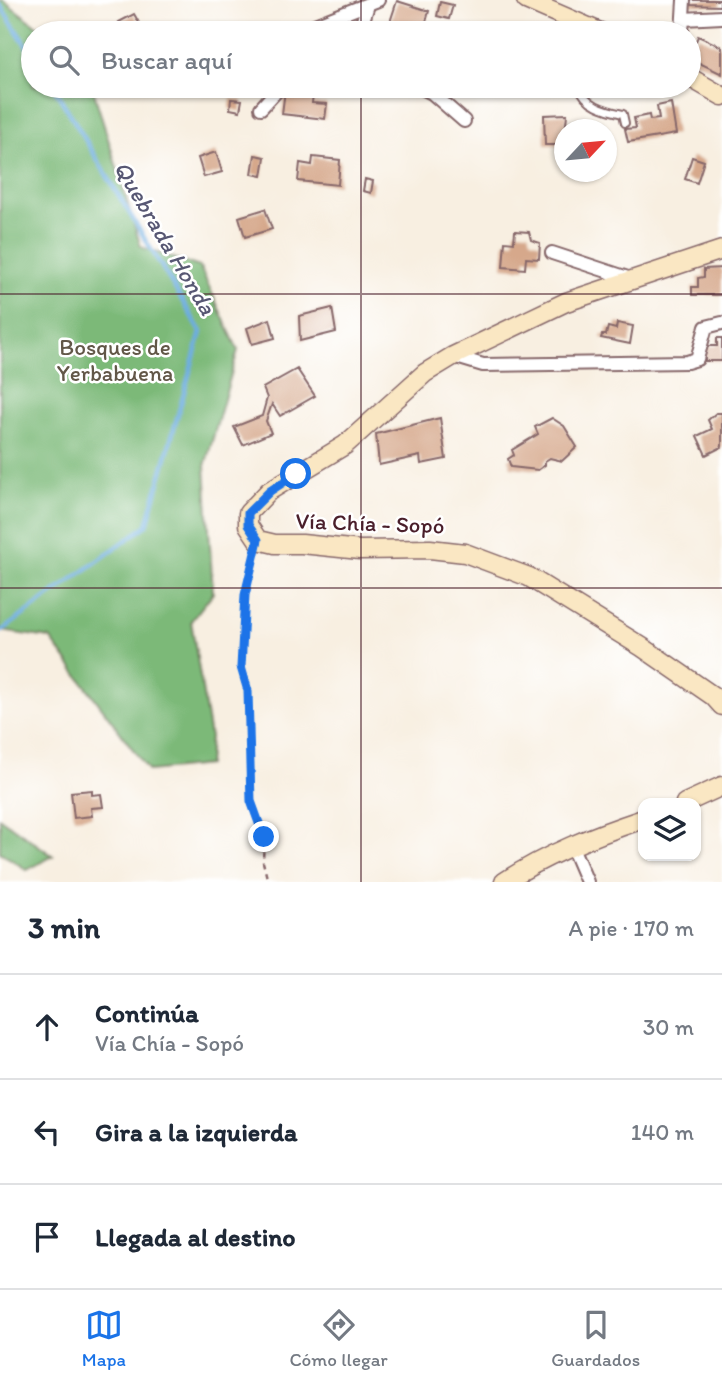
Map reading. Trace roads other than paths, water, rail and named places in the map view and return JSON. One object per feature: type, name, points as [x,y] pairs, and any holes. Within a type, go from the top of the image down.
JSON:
[{"type":"street","points":[[526,0],[574,21]]},
{"type":"street","points":[[684,0],[683,19],[722,17]]},
{"type":"street","points":[[326,21],[373,3]]},
{"type":"street","points":[[365,21],[373,3]]},
{"type":"street","points":[[701,84],[722,96]]},
{"type":"street","points":[[261,108],[270,98]]},
{"type":"street","points":[[438,98],[464,121]]},
{"type":"street","name":"Vía Chía - Sopó","points":[[722,250],[566,302],[453,356],[425,373],[345,445],[278,485],[248,513],[248,525],[258,540],[275,544],[360,550],[430,549],[465,553],[529,577],[642,647],[713,696],[722,706]]},
{"type":"street","points":[[552,253],[631,279]]},
{"type":"street","points":[[453,356],[483,365],[687,362],[697,359],[706,327],[722,323]]},
{"type":"street","points":[[696,798],[722,786]]},
{"type":"street","points":[[504,882],[525,868],[638,822]]},
{"type":"street","points":[[572,847],[587,882]]},
{"type":"lane","points":[[586,98],[590,103],[623,114],[625,122]]},
{"type":"waterway","name":"Quebrada Honda","points":[[0,5],[21,37]]},
{"type":"waterway","name":"Quebrada Honda","points":[[0,632],[147,525],[201,332],[60,98]]},
{"type":"park label","name":"Bosques de Yerbabuena","points":[[115,360]]}]
